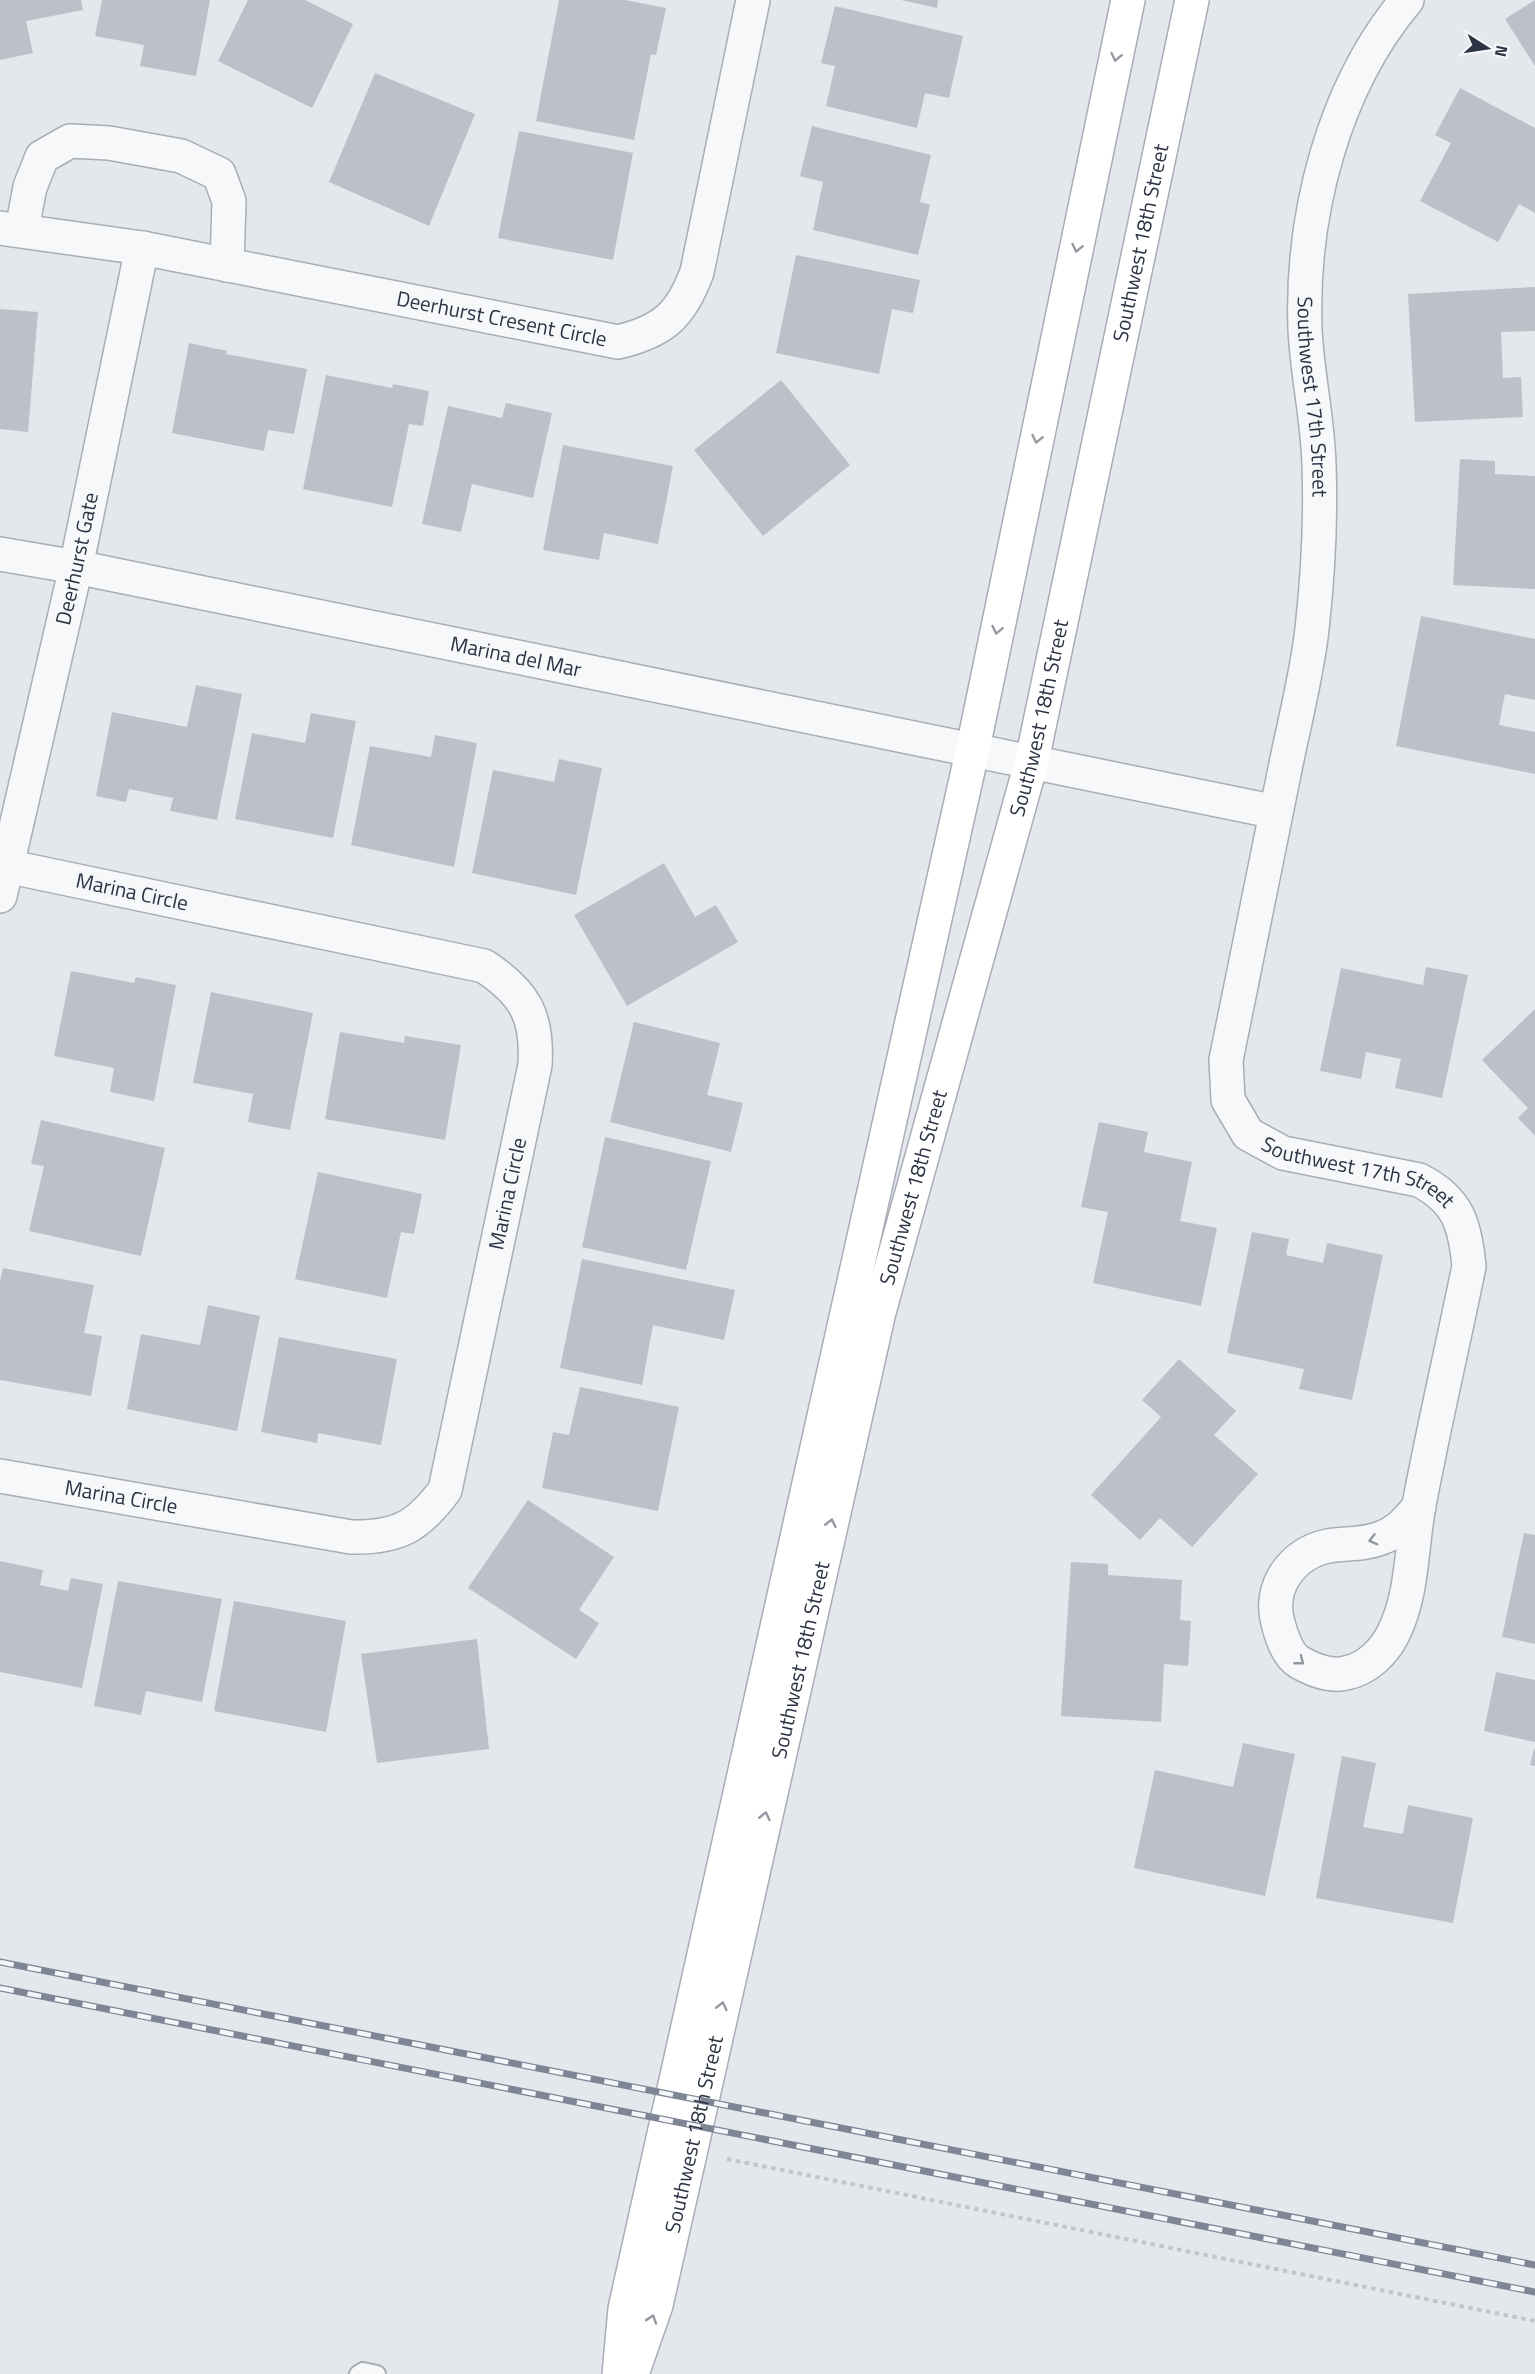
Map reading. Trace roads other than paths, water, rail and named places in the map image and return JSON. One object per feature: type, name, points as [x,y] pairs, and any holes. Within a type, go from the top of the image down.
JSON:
[{"type":"main road","name":"Southwest 18th Street","points":[[619,2374],[625,2308],[973,748],[1128,0]]},
{"type":"main road","name":"Southwest 18th Street","points":[[632,2374],[656,2305],[879,1312],[1032,760],[1192,0]]},
{"type":"street","name":"Deerhurst Cresent Circle","points":[[11,229],[142,248],[618,342],[645,335],[669,321],[687,299],[697,272],[753,0]]},
{"type":"street","name":"Southwest 17th Street","points":[[1407,0],[1375,47],[1355,85],[1325,164],[1314,205],[1305,289],[1319,463],[1320,548],[1312,634],[1226,1060],[1228,1100],[1248,1134],[1283,1153],[1419,1180],[1440,1190],[1456,1210],[1466,1235],[1469,1266],[1419,1507],[1405,1603],[1393,1634],[1375,1659],[1353,1672],[1338,1675],[1314,1670],[1295,1660],[1282,1637],[1274,1610],[1279,1581],[1297,1560],[1326,1546],[1373,1540],[1400,1529],[1419,1507]]},
{"type":"street","points":[[11,229],[42,157],[70,141],[109,143],[181,156],[219,174],[229,201],[227,265]]},
{"type":"street","name":"Deerhurst Gate","points":[[3,881],[76,567],[142,248]]},
{"type":"street","name":"Marina del Mar","points":[[0,554],[76,567],[1032,760]]},
{"type":"street","points":[[1032,760],[1276,812]]},
{"type":"street","name":"Marina Circle","points":[[0,1476],[351,1537],[379,1538],[406,1529],[429,1513],[445,1490],[535,1065],[537,1037],[525,1003],[508,982],[484,966],[3,881]]},
{"type":"lane","points":[[358,2374],[363,2371],[377,2374]]},
{"type":"railway","points":[[0,1962],[1535,2265]]},
{"type":"railway","points":[[0,1988],[1535,2292]]}]
